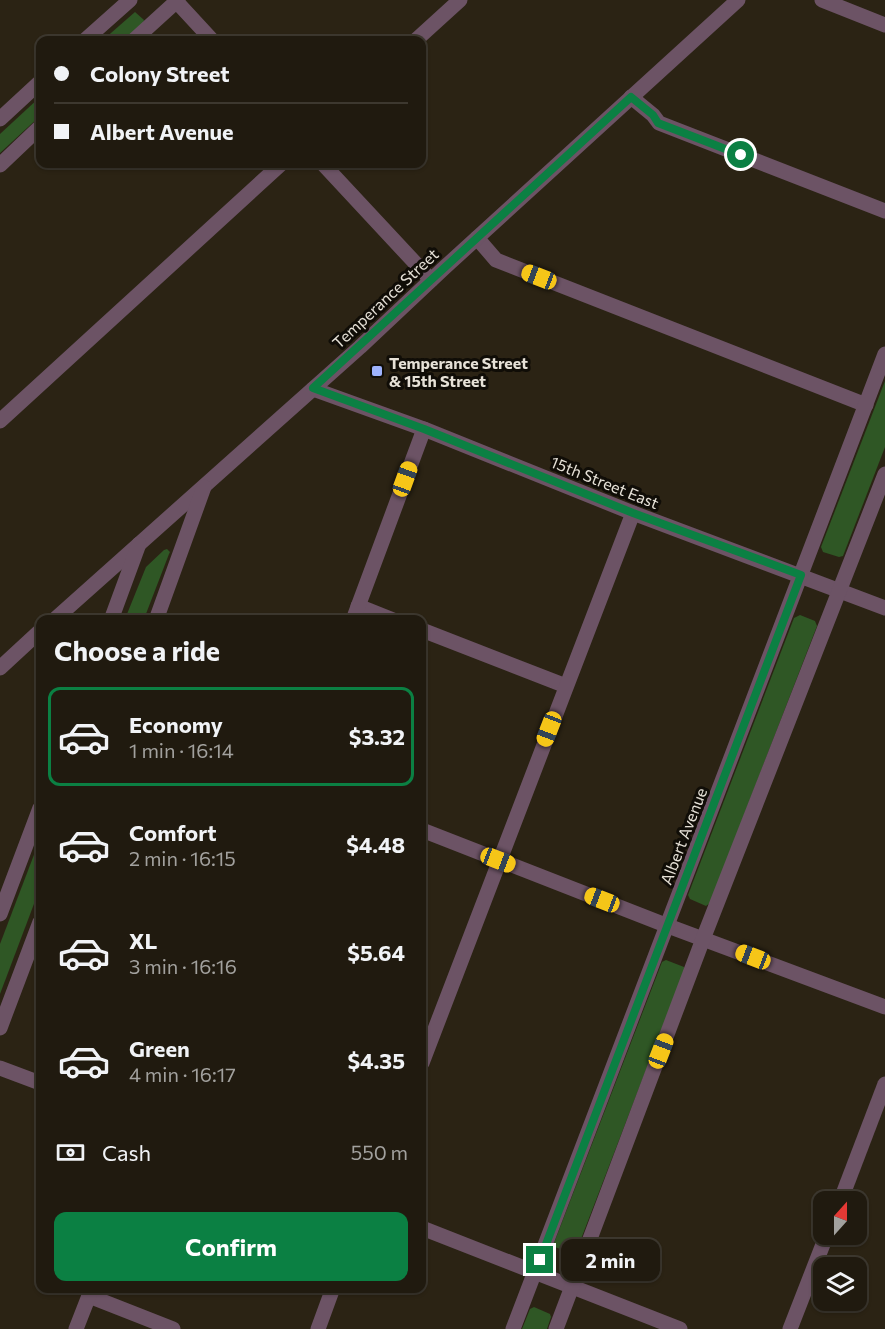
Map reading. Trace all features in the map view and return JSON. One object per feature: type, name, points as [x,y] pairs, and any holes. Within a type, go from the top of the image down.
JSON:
[{"type":"street","points":[[90,36],[130,0]]},
{"type":"street","points":[[138,36],[176,0],[208,36]]},
{"type":"street","points":[[420,36],[460,0]]},
{"type":"street","name":"Temperance Street","points":[[59,615],[313,388],[738,0]]},
{"type":"street","points":[[822,0],[885,25]]},
{"type":"street","points":[[0,119],[36,86]]},
{"type":"street","points":[[631,97],[653,115],[658,123],[885,211]]},
{"type":"street","points":[[0,165],[36,131]]},
{"type":"street","points":[[0,421],[277,168]]},
{"type":"street","points":[[326,168],[431,280]]},
{"type":"street","points":[[477,238],[496,260],[866,405]]},
{"type":"street","name":"Albert Avenue","points":[[513,1329],[885,354]]},
{"type":"street","name":"15th Street East","points":[[313,388],[885,608]]},
{"type":"street","points":[[355,613],[424,429]]},
{"type":"street","points":[[556,1329],[703,939],[885,474]]},
{"type":"street","points":[[158,615],[205,485]]},
{"type":"street","points":[[427,1032],[498,860],[633,513]]},
{"type":"street","points":[[113,615],[140,541]]},
{"type":"street","points":[[426,632],[566,686]]},
{"type":"street","points":[[0,668],[36,635]]},
{"type":"street","points":[[0,914],[36,819]]},
{"type":"street","points":[[426,832],[668,926],[885,1007]]},
{"type":"street","points":[[0,1028],[36,933]]},
{"type":"street","points":[[0,1068],[36,1082]]},
{"type":"street","points":[[844,1191],[885,1084]]},
{"type":"street","points":[[426,1230],[680,1329]]},
{"type":"street","points":[[790,1329],[823,1245]]},
{"type":"street","points":[[76,1329],[91,1293]]},
{"type":"street","points":[[93,1293],[173,1329]]},
{"type":"street","points":[[318,1329],[331,1293]]},
{"type":"green space","points":[[135,12],[144,20],[128,36],[108,36]]},
{"type":"green space","points":[[36,101],[36,120],[0,153],[0,134]]},
{"type":"green space","points":[[885,381],[885,447],[843,556],[839,557],[823,552],[821,547]]},
{"type":"green space","points":[[167,549],[170,552],[146,615],[127,615],[146,567]]},
{"type":"green space","points":[[800,615],[815,621],[817,626],[710,903],[706,906],[690,899],[688,895],[794,618]]},
{"type":"green space","points":[[36,850],[36,899],[0,994],[0,944]]},
{"type":"green space","points":[[666,960],[684,967],[684,971],[576,1252],[573,1254],[555,1247],[554,1243],[662,962]]},
{"type":"green space","points":[[534,1307],[550,1314],[547,1329],[522,1329],[530,1309]]},
{"type":"place","name":"Temperance Street & 15th Street","points":[[377,371]]},
{"type":"route","points":[[540,1260],[801,575],[633,513],[424,429],[313,388],[631,97],[653,115],[658,123],[741,155]]}]
